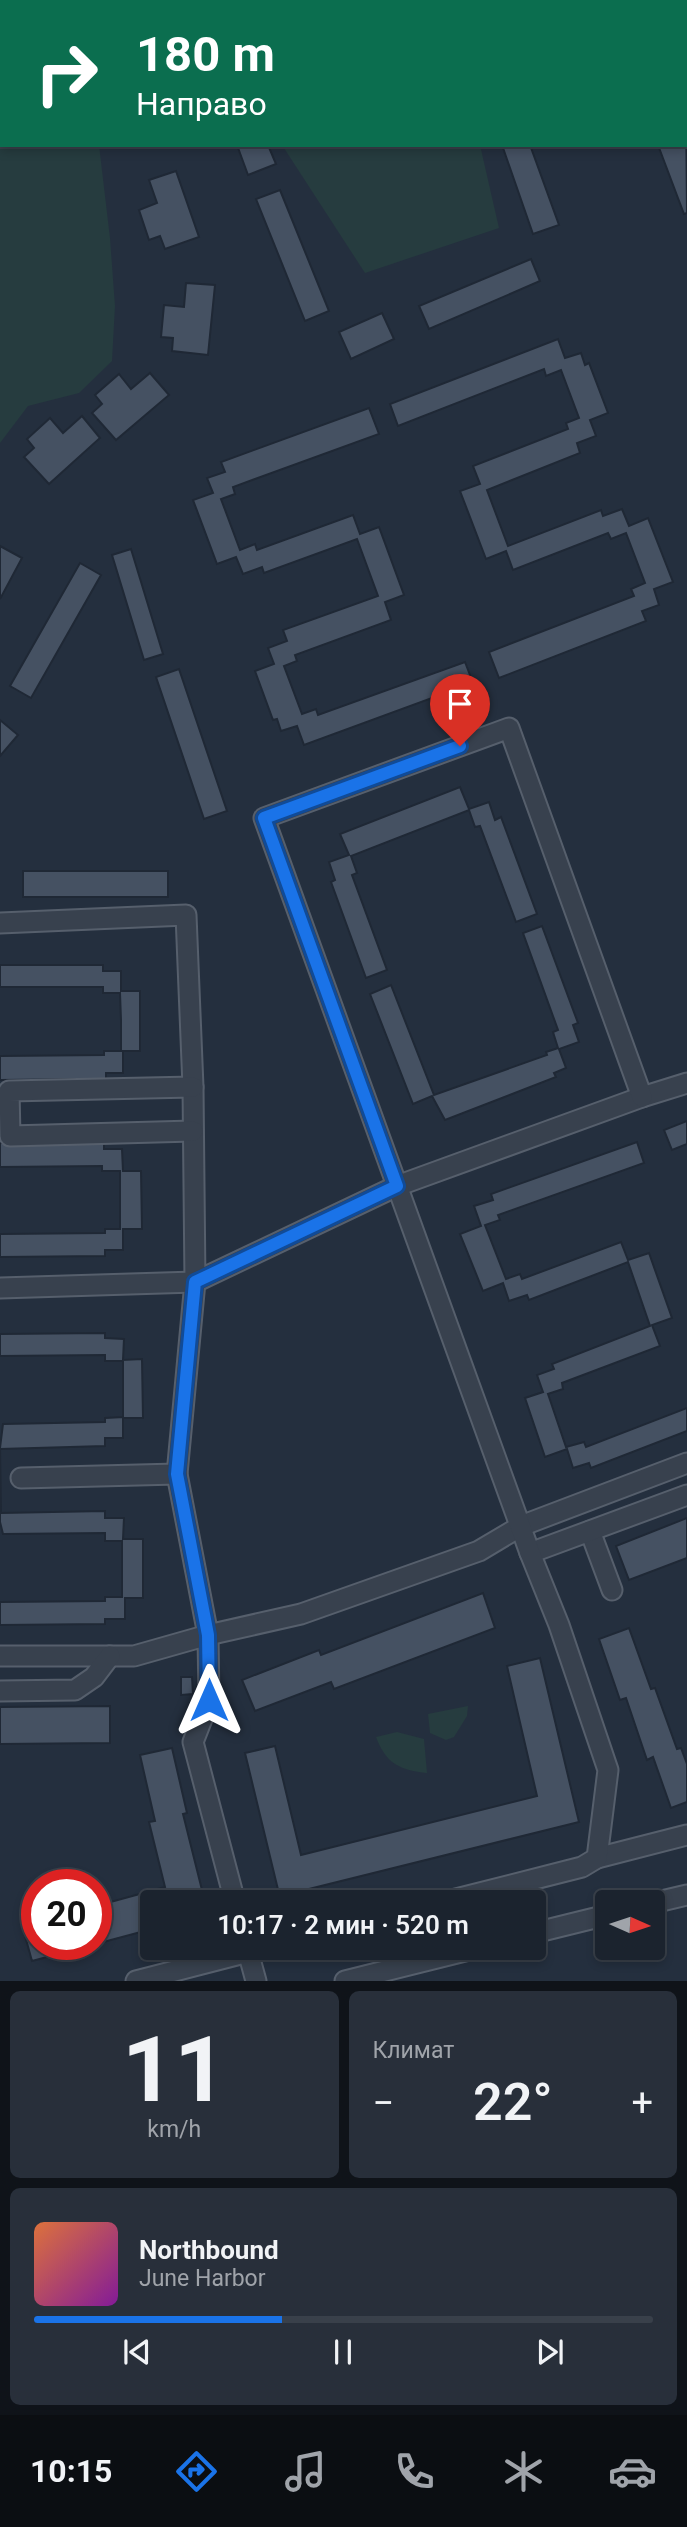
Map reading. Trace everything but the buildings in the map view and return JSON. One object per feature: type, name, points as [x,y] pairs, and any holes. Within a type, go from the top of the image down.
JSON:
[{"type":"street","points":[[597,1858],[608,1770],[559,1625],[530,1553],[264,818],[509,728],[642,1097]]},
{"type":"street","points":[[0,923],[186,915],[193,1087],[195,1282],[177,1474],[208,1635],[209,1700],[193,1742],[232,1890]]},
{"type":"street","points":[[0,1288],[195,1282],[397,1186],[687,1083]]},
{"type":"street","points":[[193,1087],[9,1091],[9,1136],[193,1131]]},
{"type":"street","points":[[0,1656],[134,1656],[208,1635],[301,1615],[479,1551],[521,1526],[687,1463]]},
{"type":"street","points":[[21,1478],[177,1474]]},
{"type":"street","points":[[530,1553],[687,1495]]},
{"type":"street","points":[[590,1531],[612,1590]]},
{"type":"street","points":[[0,1691],[75,1690],[94,1677],[110,1656]]},
{"type":"street","points":[[491,1890],[582,1867],[597,1858],[687,1835]]},
{"type":"street","points":[[665,1900],[687,1895]]},
{"type":"street","points":[[546,1930],[595,1918]]},
{"type":"street","points":[[135,1981],[212,1960]]},
{"type":"street","points":[[254,1960],[256,1981]]},
{"type":"street","points":[[345,1981],[429,1960]]},
{"type":"green space","points":[[0,147],[99,147],[115,306],[112,361],[79,393],[28,406],[0,443]]},
{"type":"green space","points":[[283,147],[480,147],[499,228],[365,273]]},
{"type":"green space","points":[[468,1706],[467,1716],[454,1737],[446,1740],[430,1733],[428,1714]]},
{"type":"green space","points":[[397,1732],[424,1739],[427,1773],[395,1764],[384,1754],[376,1737]]},
{"type":"route","points":[[209,1700],[208,1635],[177,1474],[195,1282],[397,1186],[264,818],[460,746]]}]
